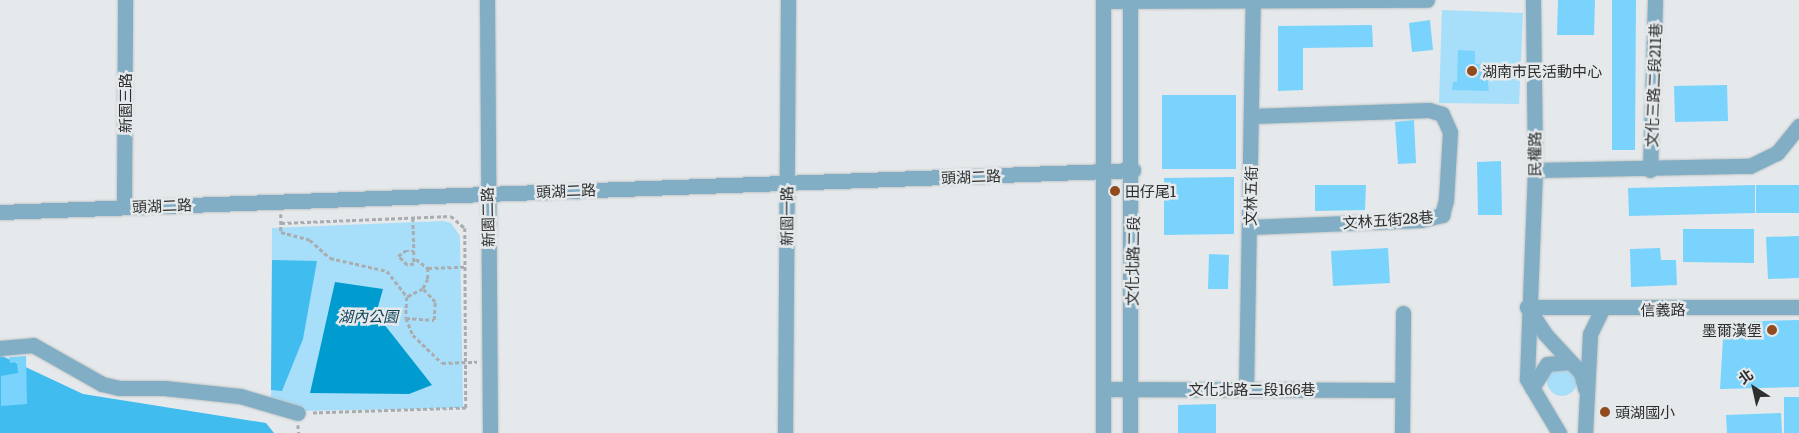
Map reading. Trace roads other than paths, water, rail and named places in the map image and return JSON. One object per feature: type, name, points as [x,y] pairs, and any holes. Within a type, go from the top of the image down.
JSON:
[{"type":"street","name":"新園三路","points":[[124,206],[125,0]]},
{"type":"street","name":"新園二路","points":[[487,0],[490,433]]},
{"type":"street","name":"新園一路","points":[[785,433],[788,0]]},
{"type":"street","points":[[1103,0],[1253,2],[1427,0]]},
{"type":"street","name":"文化北路二段","points":[[1102,433],[1103,0]]},
{"type":"street","name":"文化北路二段","points":[[1130,0],[1133,170],[1130,433]]},
{"type":"street","name":"民權路","points":[[1533,0],[1535,170],[1527,307],[1527,379],[1558,433]]},
{"type":"street","name":"文化三路二段211巷","points":[[1650,170],[1655,0]]},
{"type":"street","name":"文林五街","points":[[1246,389],[1253,2]]},
{"type":"street","name":"文林五街28巷","points":[[1249,227],[1422,220],[1442,215],[1446,200],[1450,132],[1442,114],[1429,110],[1251,116]]},
{"type":"street","name":"文化三路二段211巷","points":[[1535,170],[1650,170],[1750,166],[1777,153],[1799,126]]},
{"type":"street","name":"頭湖二路","points":[[0,212],[1133,170]]},
{"type":"street","points":[[1527,307],[1570,362],[1581,373],[1587,397]]},
{"type":"street","name":"信義路","points":[[1527,307],[1602,309],[1799,308]]},
{"type":"street","points":[[1585,433],[1590,334],[1602,309]]},
{"type":"street","points":[[1402,433],[1400,390],[1403,314]]},
{"type":"street","points":[[0,348],[33,345],[102,384],[119,388],[164,388],[240,396],[298,413]]},
{"type":"street","points":[[1532,388],[1547,364],[1570,362]]},
{"type":"street","name":"文化北路二段166巷","points":[[1102,389],[1400,390]]},
{"type":"place","name":"湖南市民活動中心","points":[[1472,71]]},
{"type":"place","name":"田仔尾1","points":[[1115,191]]},
{"type":"place","name":"墨爾漢堡","points":[[1772,330]]},
{"type":"place","name":"頭湖國小","points":[[1605,412]]},
{"type":"park label","name":"湖內公園","points":[[368,316]]}]
